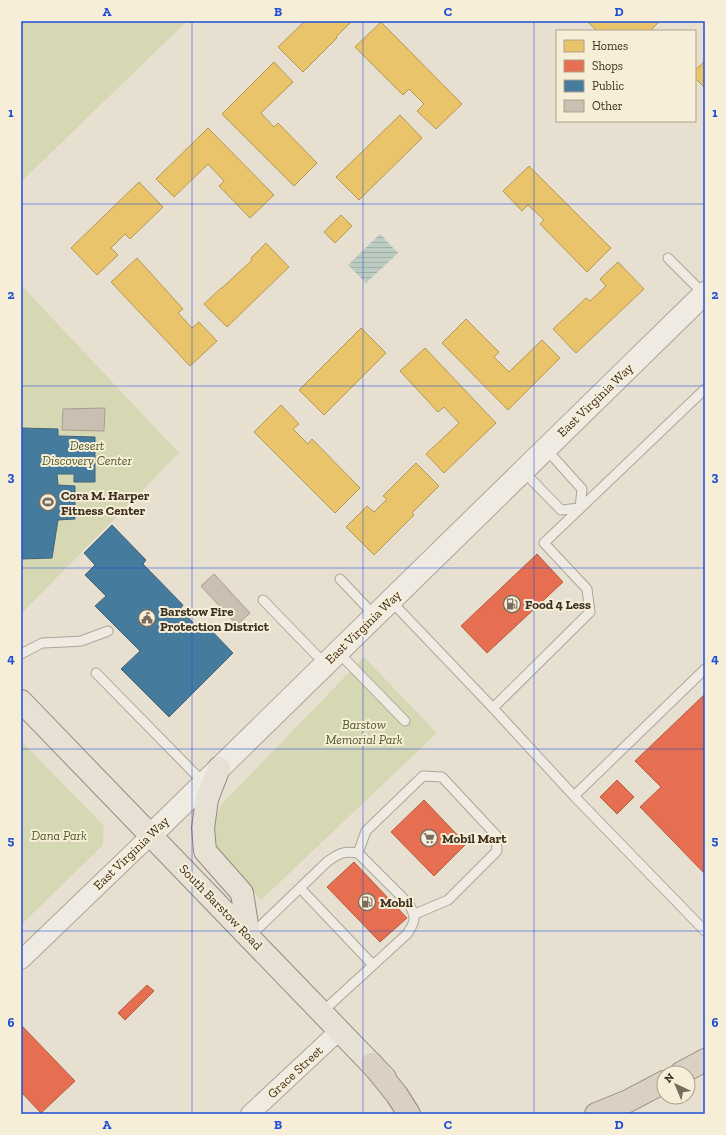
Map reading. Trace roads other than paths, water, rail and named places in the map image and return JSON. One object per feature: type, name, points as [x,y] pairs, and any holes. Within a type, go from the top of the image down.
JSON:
[{"type":"highway","points":[[696,1065],[705,1060]]},
{"type":"highway","points":[[372,1064],[397,1095],[409,1114]]},
{"type":"highway","points":[[596,1114],[628,1101],[656,1086]]},
{"type":"main road","name":"South Barstow Road","points":[[21,700],[420,1114]]},
{"type":"main road","points":[[211,775],[203,828],[205,850],[242,893],[249,937]]},
{"type":"street","name":"East Virginia Way","points":[[22,957],[151,835],[704,294]]},
{"type":"street","name":"Grace Street","points":[[250,1114],[340,1030]]},
{"type":"lane","points":[[668,258],[704,294]]},
{"type":"lane","points":[[493,708],[590,612],[587,590],[544,543],[705,389]]},
{"type":"lane","points":[[546,449],[582,489],[580,508]]},
{"type":"lane","points":[[523,471],[561,510],[580,508]]},
{"type":"lane","points":[[340,579],[374,616]]},
{"type":"lane","points":[[263,600],[405,721]]},
{"type":"lane","points":[[390,600],[574,796],[705,931]]},
{"type":"lane","points":[[21,654],[42,643],[81,641],[108,631]]},
{"type":"lane","points":[[574,796],[705,668]]},
{"type":"lane","points":[[96,672],[211,775]]},
{"type":"lane","points":[[358,853],[366,831],[423,776],[442,778],[491,829],[496,835],[497,851],[448,900],[414,914]]},
{"type":"lane","points":[[249,937],[328,861],[337,855],[346,852],[358,853],[409,904],[414,914],[413,925],[407,934],[322,1012]]},
{"type":"lane","points":[[300,888],[373,965]]},
{"type":"place","name":"Cora M. Harper Fitness Center","points":[[48,502]]},
{"type":"place","name":"Food 4 Less","points":[[512,604]]},
{"type":"place","name":"Barstow Fire Protection District","points":[[147,618]]},
{"type":"place","name":"Mobil Mart","points":[[429,838]]},
{"type":"place","name":"Mobil","points":[[367,902]]},
{"type":"park label","name":"Desert Discovery Center","points":[[87,452]]},
{"type":"park label","name":"Barstow Memorial Park","points":[[364,732]]},
{"type":"park label","name":"Dana Park","points":[[59,835]]}]
